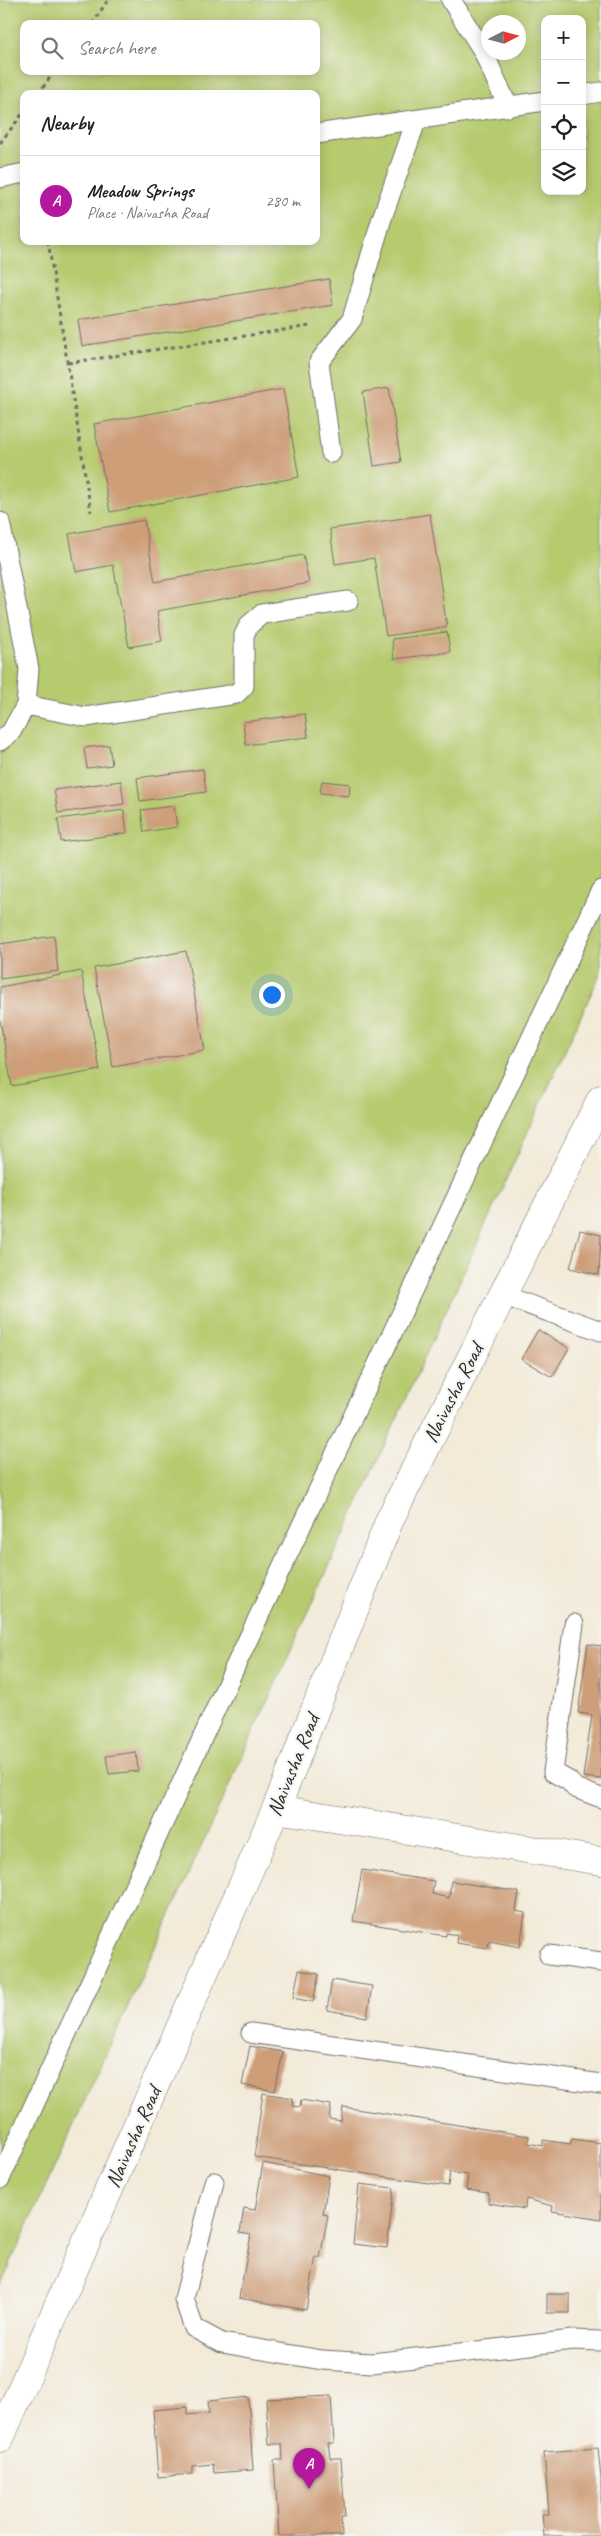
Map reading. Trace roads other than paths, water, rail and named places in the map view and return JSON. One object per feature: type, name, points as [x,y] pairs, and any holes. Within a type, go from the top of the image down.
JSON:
[{"type":"main road","name":"Naivasha Road","points":[[0,2438],[276,1809],[390,1518],[601,1100]]},
{"type":"main road","points":[[276,1809],[600,1857]]},
{"type":"lane","points":[[451,0],[483,51],[508,107]]},
{"type":"lane","points":[[586,94],[601,92]]},
{"type":"lane","points":[[320,133],[541,102]]},
{"type":"lane","points":[[331,453],[319,362],[352,319],[382,218],[416,121]]},
{"type":"lane","points":[[0,178],[20,174]]},
{"type":"lane","points":[[0,522],[29,669],[26,705],[12,732],[0,740]]},
{"type":"lane","points":[[26,705],[86,717],[236,694],[244,686],[244,634],[249,625],[262,614],[348,601]]},
{"type":"lane","points":[[0,2180],[234,1669],[601,890]]},
{"type":"lane","points":[[502,1295],[579,1324],[601,1330]]},
{"type":"lane","points":[[574,1624],[553,1772],[569,1781],[575,1788],[601,1798]]},
{"type":"lane","points":[[549,1955],[601,1962]]},
{"type":"lane","points":[[251,2033],[601,2084]]},
{"type":"lane","points":[[214,2182],[184,2299],[194,2328],[222,2343],[322,2360],[372,2363],[573,2340],[601,2341]]},
{"type":"place","name":"Meadow Springs","points":[[309,2489]]}]
